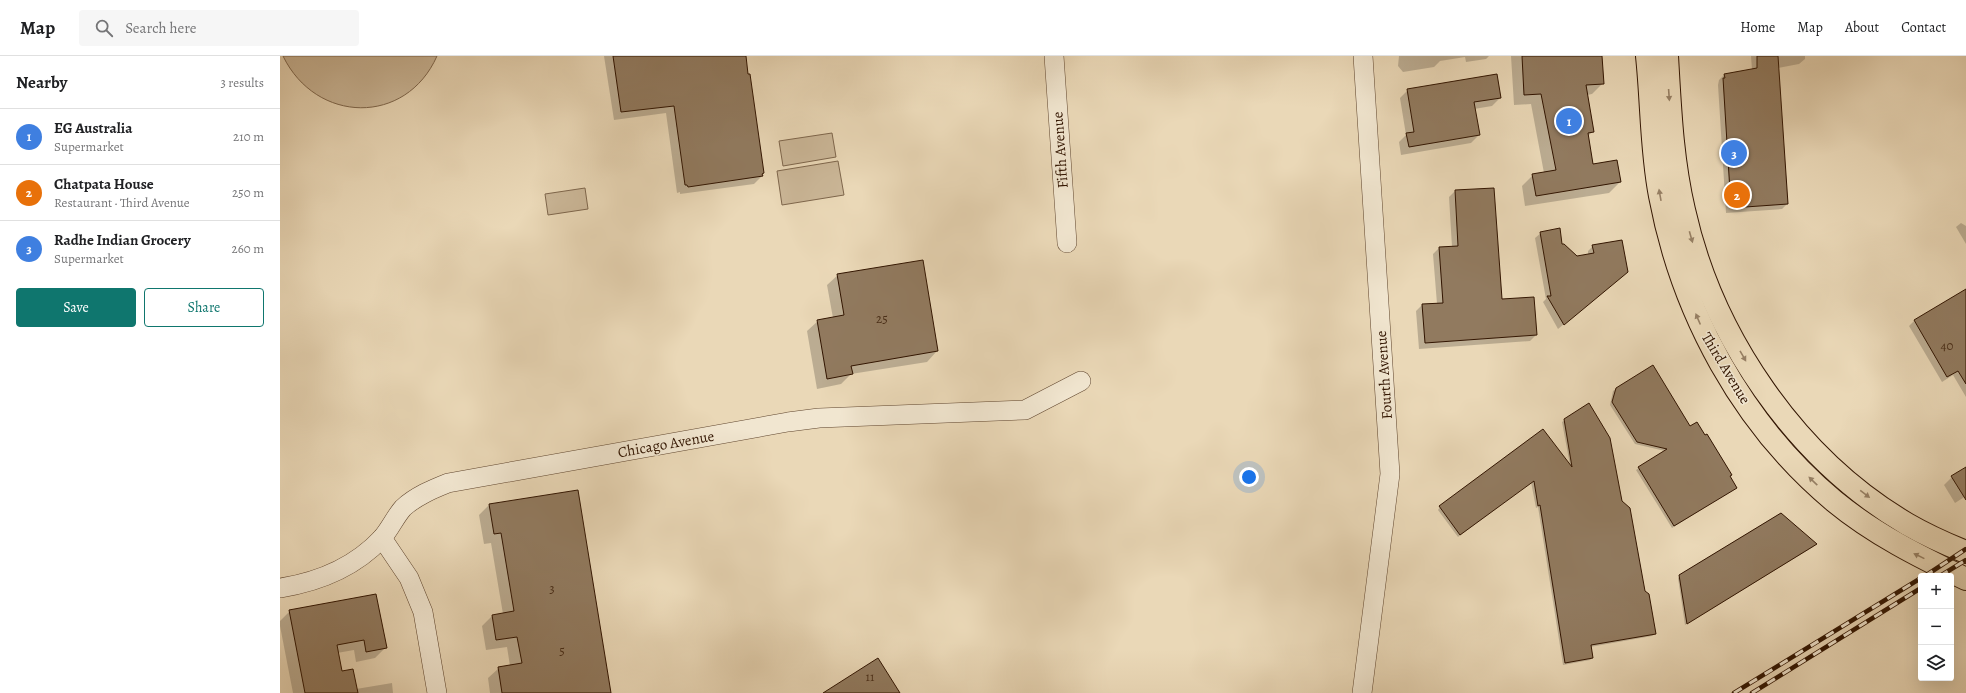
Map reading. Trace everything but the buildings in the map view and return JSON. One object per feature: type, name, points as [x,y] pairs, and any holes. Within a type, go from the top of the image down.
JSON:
[{"type":"main road","name":"Third Avenue","points":[[1647,56],[1657,179],[1672,250],[1680,276],[1701,326],[1742,398],[1773,438],[1800,468],[1834,501],[1879,533],[1966,580]]},
{"type":"main road","name":"Third Avenue","points":[[1667,56],[1674,153],[1688,224],[1701,267],[1713,297],[1750,368],[1792,424],[1816,451],[1844,478],[1907,524],[1966,552]]},
{"type":"street","name":"Fifth Avenue","points":[[1054,56],[1066,243]]},
{"type":"street","name":"Fourth Avenue","points":[[1362,693],[1390,474],[1363,56]]},
{"type":"street","name":"Chicago Avenue","points":[[280,588],[309,582],[343,568],[357,559],[382,538],[404,508],[417,498],[448,483],[469,478],[819,418],[1025,410],[1081,381]]},
{"type":"street","points":[[382,538],[410,578],[423,612],[437,693]]},
{"type":"shaded area","points":[[283,56],[437,56],[423,79],[404,95],[383,105],[361,108],[338,104],[317,95],[298,78]]},
{"type":"shaded area","points":[[832,133],[836,157],[783,166],[779,141]]},
{"type":"shaded area","points":[[838,161],[844,195],[782,205],[777,171]]},
{"type":"shaded area","points":[[585,188],[588,209],[548,215],[545,194]]},
{"type":"railway","points":[[1930,573],[1966,549]]},
{"type":"railway","points":[[1945,573],[1966,560]]},
{"type":"railway","points":[[1734,693],[1918,580]]},
{"type":"railway","points":[[1752,693],[1918,590]]},
{"type":"place","name":"EG Australia","points":[[1569,121]]},
{"type":"place","name":"Radhe Indian Grocery","points":[[1734,153]]},
{"type":"place","name":"Chatpata House","points":[[1737,195]]}]
